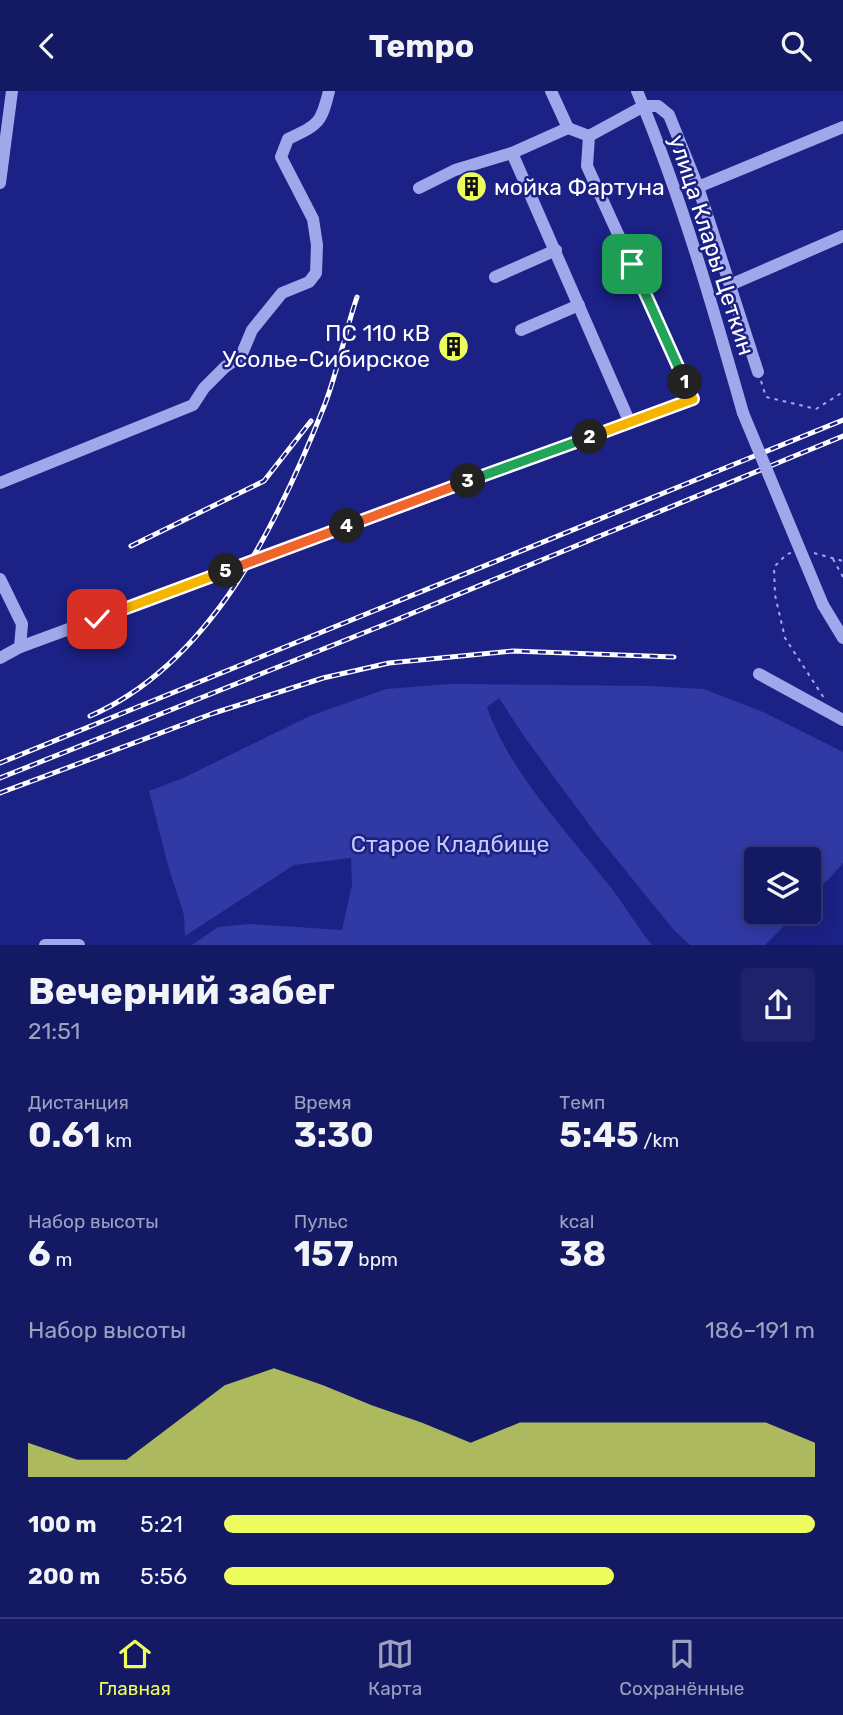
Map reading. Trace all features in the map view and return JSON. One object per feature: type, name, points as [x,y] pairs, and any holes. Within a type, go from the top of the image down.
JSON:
[{"type":"street","points":[[0,183],[3,132],[12,91]]},
{"type":"street","points":[[0,483],[193,405],[204,388],[225,367],[242,356],[252,330],[282,293],[309,282],[316,273],[317,245],[313,219],[281,157],[288,139],[309,129],[323,118],[329,91]]},
{"type":"street","points":[[551,91],[568,128],[589,136],[644,106],[658,106],[669,115],[698,187],[758,372]]},
{"type":"street","name":"улица Клары Цеткин","points":[[638,91],[700,261],[743,413],[823,605],[843,638]]},
{"type":"street","points":[[698,187],[843,127]]},
{"type":"street","points":[[419,188],[455,170],[512,153],[568,128]]},
{"type":"street","points":[[0,658],[20,647],[693,399],[587,166],[589,136]]},
{"type":"street","points":[[512,153],[630,423]]},
{"type":"street","points":[[730,285],[843,236]]},
{"type":"street","points":[[495,277],[556,250]]},
{"type":"street","points":[[521,330],[579,305]]},
{"type":"street","points":[[0,579],[22,624],[20,647]]},
{"type":"street","points":[[759,674],[843,720]]},
{"type":"street","points":[[44,945],[79,945]]},
{"type":"path","points":[[758,372],[766,397],[816,409],[843,392]]},
{"type":"path","points":[[795,552],[787,554],[774,567],[775,595],[785,638],[824,698]]},
{"type":"path","points":[[814,553],[843,561]]},
{"type":"path","points":[[833,559],[843,577]]},
{"type":"green space","name":"Старое Кладбище","points":[[449,684],[704,689],[763,712],[843,752],[843,863],[821,885],[821,847],[744,847],[744,924],[784,926],[765,945],[690,945],[673,929],[596,834],[499,698],[487,707],[509,754],[540,800],[614,891],[652,945],[192,945],[218,927],[250,924],[342,930],[352,885],[351,858],[294,865],[185,936],[184,915],[149,791],[183,778],[310,716],[386,689]]},
{"type":"railway","points":[[90,716],[133,692],[172,661],[206,625],[236,584],[263,540],[307,449],[330,391],[357,297]]},
{"type":"railway","points":[[0,763],[843,420]]},
{"type":"railway","points":[[131,546],[264,481],[311,421]]},
{"type":"railway","points":[[0,778],[391,622],[843,436]]},
{"type":"railway","points":[[0,793],[214,713],[323,678],[389,663],[513,651],[674,657]]},
{"type":"place","name":"мойка Фартуна","points":[[471,187]]},
{"type":"place","name":"ПС 110 кВ Усолье-Сибирское","points":[[453,346]]},
{"type":"route","points":[[97,619],[693,399],[632,264]]}]
